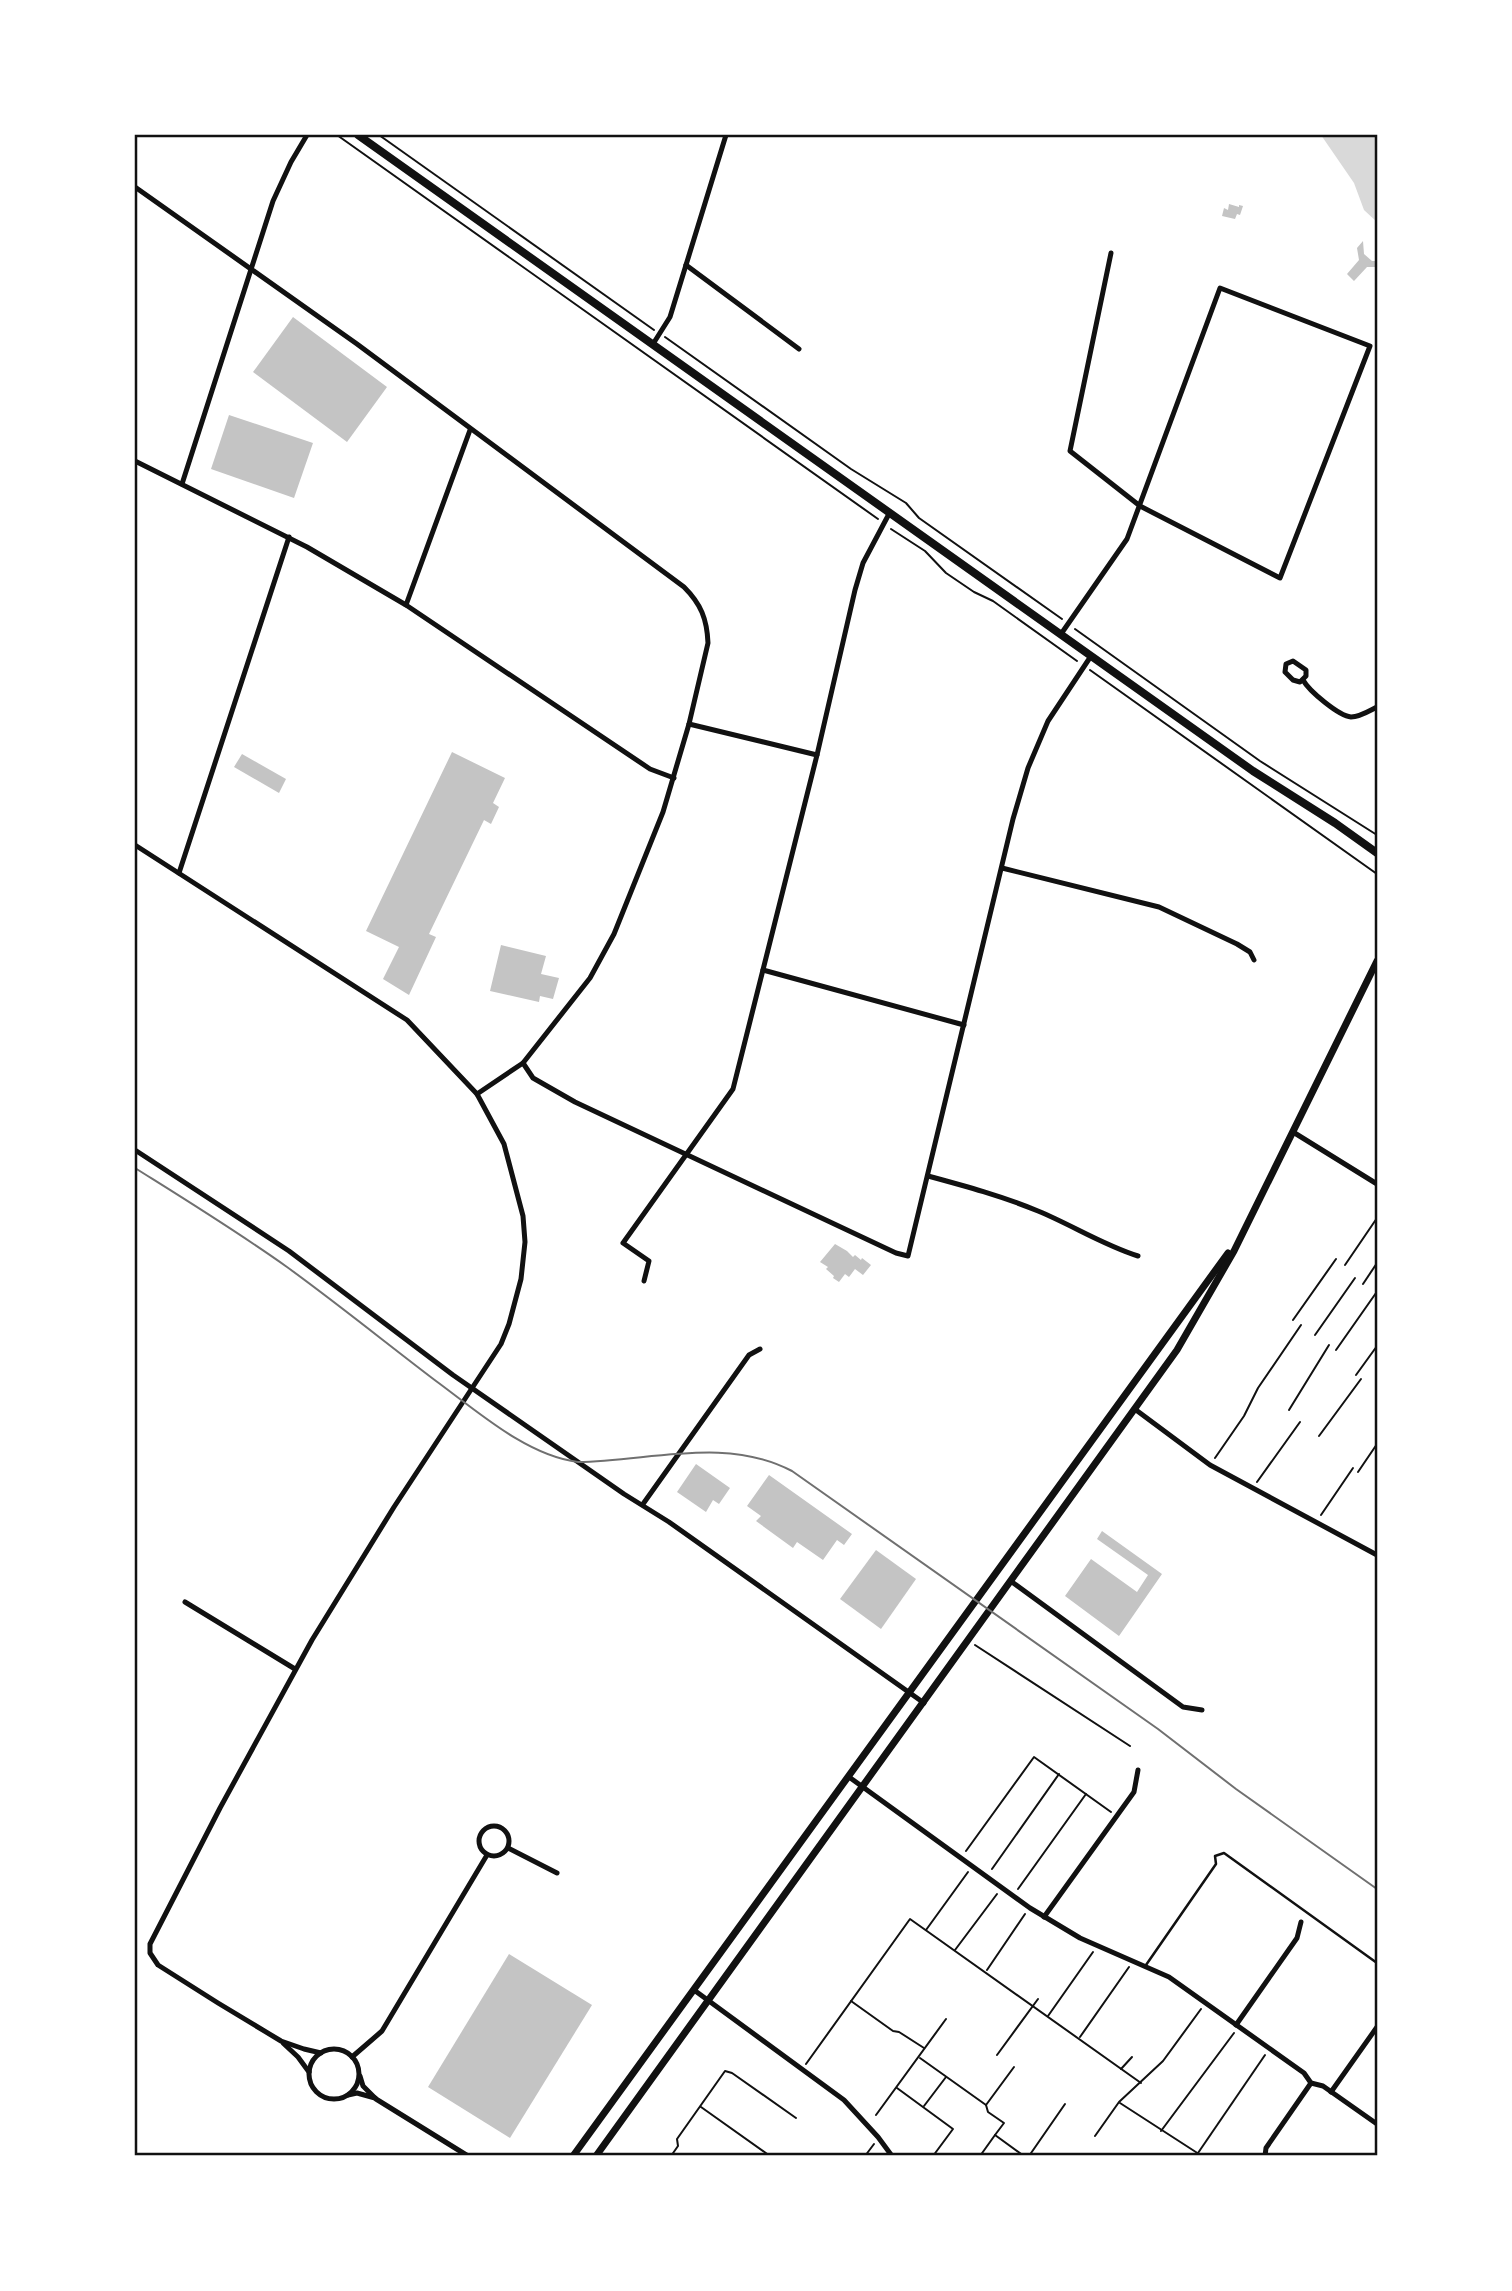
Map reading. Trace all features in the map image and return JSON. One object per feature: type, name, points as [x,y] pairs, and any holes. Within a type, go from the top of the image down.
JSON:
[{"type":"main road","points":[[358,135],[1253,771],[1377,853]]},
{"type":"street","points":[[182,484],[279,184],[307,135]]},
{"type":"street","points":[[653,344],[670,317],[726,135]]},
{"type":"street","points":[[135,187],[356,344],[684,587],[703,610],[708,643],[674,778],[642,867],[608,945],[590,978],[523,1063],[477,1094]]},
{"type":"street","points":[[1061,634],[1127,539],[1140,506],[1220,288],[1370,346],[1280,578],[1140,506],[1070,451],[1111,253]]},
{"type":"street","points":[[686,265],[799,349]]},
{"type":"street","points":[[406,605],[470,430]]},
{"type":"street","points":[[135,461],[289,537],[406,605],[650,769],[674,778]]},
{"type":"street","points":[[644,1281],[649,1261],[623,1243],[733,1089],[817,755],[855,590],[863,563],[890,512]]},
{"type":"street","points":[[179,873],[289,537]]},
{"type":"street","points":[[523,1063],[533,1078],[543,1085],[896,1254],[908,1256],[1028,768],[1048,721],[1091,656]]},
{"type":"street","points":[[1303,680],[1307,688],[1345,716],[1354,717],[1377,707]]},
{"type":"street","points":[[689,724],[817,755]]},
{"type":"street","points":[[135,845],[407,1020],[477,1094],[504,1144],[523,1216],[525,1242],[521,1279],[501,1344],[345,1584],[295,1669],[150,1944],[152,1959],[158,1965],[281,2041],[298,2057],[318,2093],[334,2098],[357,2093],[376,2099]]},
{"type":"street","points":[[1002,868],[1159,907],[1237,944],[1250,952],[1254,960]]},
{"type":"street","points":[[596,2156],[1177,1350],[1204,1306],[1377,961]]},
{"type":"street","points":[[763,970],[964,1025]]},
{"type":"street","points":[[1293,1132],[1377,1184]]},
{"type":"street","points":[[135,1150],[289,1251],[473,1388],[612,1486],[643,1504],[924,1703]]},
{"type":"street","points":[[928,1176],[1000,1196],[1074,1227],[1114,1249],[1138,1256]]},
{"type":"street","points":[[573,2156],[1129,1391],[1245,1226]]},
{"type":"street","points":[[643,1504],[749,1354],[760,1349]]},
{"type":"street","points":[[1136,1410],[1210,1465],[1377,1555]]},
{"type":"street","points":[[1012,1582],[1183,1707],[1202,1710]]},
{"type":"street","points":[[185,1602],[295,1669]]},
{"type":"street","points":[[1045,1917],[1134,1792],[1138,1770]]},
{"type":"street","points":[[849,1777],[1030,1908],[1080,1938],[1170,1977],[1304,2073],[1311,2083],[1323,2086],[1377,2124]]},
{"type":"street","points":[[489,1827],[499,1827],[507,1833],[508,1847],[505,1852],[496,1856],[483,1852],[479,1842],[482,1833],[489,1827]]},
{"type":"street","points":[[508,1847],[557,1874]]},
{"type":"street","points":[[352,2057],[383,2031],[487,1854]]},
{"type":"street","points":[[1237,2026],[1297,1938],[1301,1922]]},
{"type":"street","points":[[694,1990],[844,2100],[892,2156]]},
{"type":"street","points":[[1331,2092],[1377,2027]]},
{"type":"street","points":[[281,2041],[321,2053],[337,2049],[352,2057],[363,2086],[376,2099],[468,2156]]},
{"type":"street","points":[[309,2073],[313,2061],[321,2053]]},
{"type":"street","points":[[345,2096],[356,2084],[358,2068]]},
{"type":"street","points":[[1265,2156],[1266,2148],[1311,2083]]},
{"type":"lane","points":[[1146,1965],[1216,1864],[1215,1856],[1224,1853],[1377,1963]]},
{"type":"path","points":[[337,135],[925,551],[946,573],[993,601],[1377,874]]},
{"type":"path","points":[[379,135],[850,470],[906,503],[919,518],[1260,761],[1377,835]]},
{"type":"path","points":[[1345,1265],[1377,1218]]},
{"type":"path","points":[[1293,1320],[1336,1259]]},
{"type":"path","points":[[1363,1284],[1377,1263]]},
{"type":"path","points":[[1315,1335],[1355,1278]]},
{"type":"path","points":[[1336,1350],[1376,1293]]},
{"type":"path","points":[[1210,1465],[1301,1325]]},
{"type":"path","points":[[1289,1410],[1329,1345]]},
{"type":"path","points":[[1356,1375],[1377,1346]]},
{"type":"path","points":[[1319,1436],[1361,1378]]},
{"type":"path","points":[[1252,1489],[1300,1422]]},
{"type":"path","points":[[1358,1472],[1377,1444]]},
{"type":"path","points":[[1321,1515],[1353,1468]]},
{"type":"path","points":[[969,1640],[1130,1746]]},
{"type":"path","points":[[961,1857],[1034,1757],[1118,1816]]},
{"type":"path","points":[[987,1876],[1059,1774]]},
{"type":"path","points":[[1013,1895],[1086,1793]]},
{"type":"path","points":[[926,1930],[973,1866]]},
{"type":"path","points":[[955,1950],[1002,1887]]},
{"type":"path","points":[[985,1972],[1030,1908]]},
{"type":"path","points":[[802,2070],[910,1919],[1141,2083]]},
{"type":"path","points":[[1048,2016],[1092,1955],[1096,1945]]},
{"type":"path","points":[[1079,2038],[1134,1960]]},
{"type":"path","points":[[997,2055],[1038,1999]]},
{"type":"path","points":[[851,2001],[893,2031],[925,2049]]},
{"type":"path","points":[[1095,2136],[1119,2102],[1163,2061],[1206,2002]]},
{"type":"path","points":[[876,2116],[946,2019]]},
{"type":"path","points":[[1161,2131],[1192,2092],[1237,2026]]},
{"type":"path","points":[[1198,2153],[1270,2048]]},
{"type":"path","points":[[1121,2069],[1132,2057]]},
{"type":"path","points":[[919,2058],[986,2105],[988,2112],[1004,2123],[980,2156]]},
{"type":"path","points":[[986,2105],[1014,2067]]},
{"type":"path","points":[[671,2156],[678,2146],[677,2139],[725,2071],[732,2073],[796,2118]]},
{"type":"path","points":[[923,2107],[946,2076]]},
{"type":"path","points":[[897,2088],[953,2129],[933,2156]]},
{"type":"path","points":[[1119,2102],[1202,2156]]},
{"type":"path","points":[[995,2135],[1027,2156],[1065,2104]]},
{"type":"path","points":[[701,2106],[770,2156]]},
{"type":"path","points":[[865,2156],[878,2137]]},
{"type":"shaded area","points":[[1321,135],[1377,135],[1377,222],[1364,210],[1354,183]]},
{"type":"building","points":[[1229,204],[1243,206],[1240,215],[1237,214],[1235,219],[1222,216],[1224,208],[1228,210]]},
{"type":"building","points":[[1363,241],[1364,254],[1372,261],[1377,261],[1377,267],[1367,267],[1354,281],[1347,274],[1359,260],[1357,248]]},
{"type":"building","points":[[293,317],[387,387],[347,442],[253,372]]},
{"type":"building","points":[[229,415],[313,443],[294,498],[211,469]]},
{"type":"building","points":[[452,752],[505,778],[493,803],[499,807],[491,824],[484,820],[429,934],[436,937],[409,995],[383,979],[399,947],[366,931]]},
{"type":"building","points":[[242,754],[286,779],[279,793],[234,767]]},
{"type":"building","points":[[501,945],[546,956],[541,974],[559,978],[553,999],[540,996],[539,1002],[490,991]]},
{"type":"building","points":[[835,1244],[853,1257],[855,1255],[861,1260],[862,1258],[871,1265],[863,1275],[855,1269],[849,1277],[845,1274],[839,1282],[833,1278],[826,1269],[828,1267],[820,1262]]},
{"type":"building","points":[[696,1464],[730,1488],[719,1504],[713,1500],[706,1512],[677,1492]]},
{"type":"building","points":[[769,1475],[852,1534],[844,1545],[837,1540],[823,1560],[797,1542],[793,1548],[756,1521],[761,1516],[747,1506]]},
{"type":"building","points":[[1102,1531],[1162,1574],[1119,1636],[1065,1596],[1091,1559],[1137,1592],[1148,1575],[1097,1539]]},
{"type":"building","points":[[876,1550],[916,1579],[881,1629],[840,1599]]},
{"type":"building","points":[[509,1954],[592,2005],[510,2138],[428,2087]]},
{"type":"tram line","points":[[135,1168],[268,1254],[486,1418],[521,1442],[540,1451],[578,1462],[687,1453],[741,1455],[792,1471],[1158,1729],[1236,1789],[1377,1889]]}]
